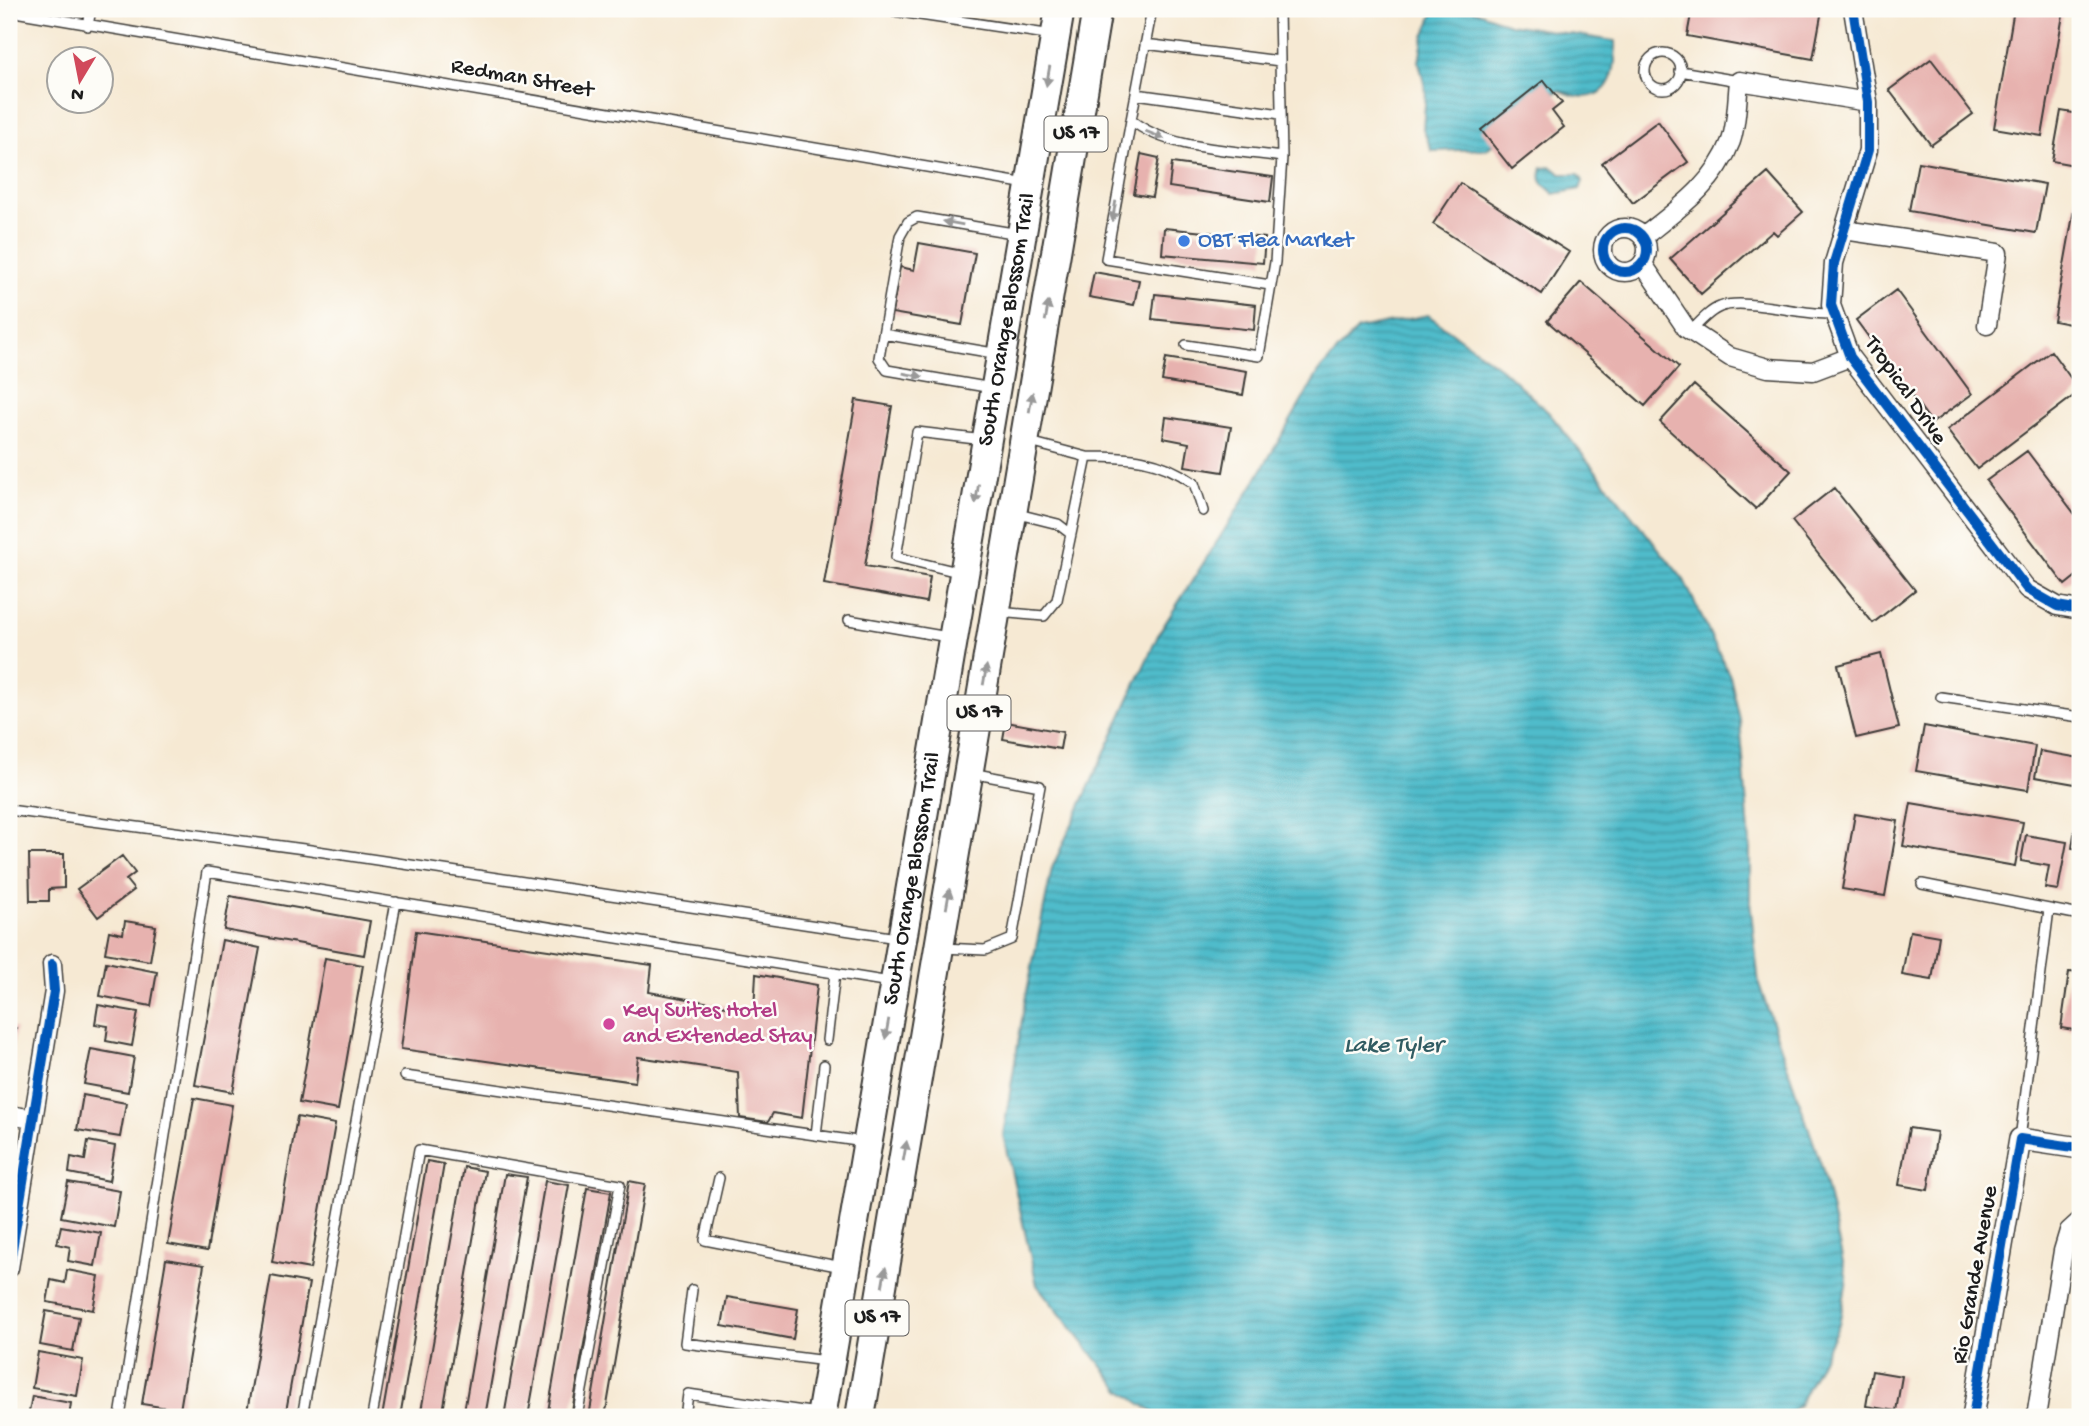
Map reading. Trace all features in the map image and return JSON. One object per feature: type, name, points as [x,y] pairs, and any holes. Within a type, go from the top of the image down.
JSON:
[{"type":"main road","name":"South Orange Blossom Trail","points":[[860,1417],[1097,9]]},
{"type":"main road","name":"South Orange Blossom Trail","points":[[822,1415],[1057,22]]},
{"type":"main road","points":[[1029,184],[1044,201],[1050,220],[1055,259]]},
{"type":"main road","points":[[915,865],[918,914],[926,936],[939,947]]},
{"type":"main road","points":[[895,983],[910,999],[916,1018],[920,1063]]},
{"type":"street","name":"Tropical Drive","points":[[1853,9],[1868,102],[1868,150],[1834,263],[1831,305],[1850,357],[2027,589],[2057,606],[2080,610]]},
{"type":"street","points":[[1643,237],[1699,193],[1717,166],[1731,140],[1740,82],[1868,102]]},
{"type":"street","points":[[1623,227],[1631,228],[1643,237],[1647,249],[1643,264],[1633,271],[1618,271],[1605,262],[1602,250],[1607,235],[1623,227]]},
{"type":"street","points":[[1844,230],[1998,253],[1987,325]]},
{"type":"street","points":[[1643,264],[1690,331],[1730,357],[1768,368],[1813,372],[1850,357]]},
{"type":"street","points":[[9,1268],[54,991],[52,964]]},
{"type":"street","points":[[9,1115],[33,1119]]},
{"type":"street","points":[[2020,1139],[2080,1148]]},
{"type":"street","name":"Rio Grande Avenue","points":[[1973,1417],[2020,1139]]},
{"type":"street","points":[[2036,1417],[2063,1251],[2069,1231],[2080,1221]]},
{"type":"lane","points":[[88,26],[91,9]]},
{"type":"lane","points":[[880,9],[1057,22]]},
{"type":"lane","points":[[1152,9],[1106,259],[1270,285]]},
{"type":"lane","points":[[1186,345],[1259,356],[1270,285],[1282,157],[1279,10],[1272,9]]},
{"type":"lane","name":"Redman Street","points":[[9,11],[1029,184]]},
{"type":"lane","points":[[1145,44],[1280,61]]},
{"type":"lane","points":[[1664,54],[1675,59],[1680,71],[1674,85],[1664,89],[1653,86],[1645,72],[1648,61],[1664,54]]},
{"type":"lane","points":[[1680,71],[1740,82]]},
{"type":"lane","points":[[1136,94],[1281,114]]},
{"type":"lane","points":[[1131,120],[1145,131],[1167,140],[1282,157]]},
{"type":"lane","points":[[995,389],[887,370],[879,358],[883,334],[900,236],[908,222],[917,217],[1021,234]]},
{"type":"lane","points":[[1690,331],[1719,307],[1736,303],[1811,315],[1835,314]]},
{"type":"lane","points":[[883,334],[1001,354]]},
{"type":"lane","points":[[964,574],[896,557],[917,432],[986,440]]},
{"type":"lane","points":[[1025,440],[1087,457],[1119,457],[1164,464],[1194,483],[1203,512]]},
{"type":"lane","points":[[996,612],[1044,616],[1058,600],[1087,457]]},
{"type":"lane","points":[[1012,513],[1058,524],[1071,534]]},
{"type":"lane","points":[[849,620],[953,638]]},
{"type":"lane","points":[[1941,697],[2080,718]]},
{"type":"lane","points":[[939,947],[985,950],[1012,939],[1040,786],[969,773]]},
{"type":"lane","points":[[9,810],[304,849],[903,939]]},
{"type":"lane","points":[[120,1417],[207,872],[895,983]]},
{"type":"lane","points":[[1922,884],[2080,915]]},
{"type":"lane","points":[[302,1417],[396,902]]},
{"type":"lane","points":[[2020,1139],[2049,909]]},
{"type":"lane","points":[[827,1040],[835,973]]},
{"type":"lane","points":[[816,1135],[824,1065]]},
{"type":"lane","points":[[405,1076],[868,1142]]},
{"type":"lane","points":[[372,1417],[419,1150],[620,1185],[577,1417]]},
{"type":"lane","points":[[719,1178],[705,1240],[847,1268]]},
{"type":"lane","points":[[692,1290],[685,1343],[831,1362]]},
{"type":"lane","points":[[685,1417],[688,1394],[822,1415]]},
{"type":"water","points":[[1435,9],[1471,9],[1509,24],[1615,41],[1614,69],[1610,80],[1597,94],[1587,97],[1559,90],[1487,149],[1432,151],[1423,129],[1426,92],[1419,62],[1423,39]]},
{"type":"water","points":[[1552,167],[1561,174],[1578,174],[1583,181],[1580,189],[1554,194],[1540,177],[1542,168]]},
{"type":"water","name":"Lake Tyler","points":[[1428,315],[1502,369],[1549,413],[1684,580],[1730,676],[1740,720],[1750,845],[1750,901],[1759,984],[1822,1167],[1847,1280],[1839,1325],[1799,1405],[1783,1417],[1160,1417],[1121,1390],[1037,1285],[1003,1135],[1025,1001],[1052,868],[1159,633],[1251,488],[1320,370],[1358,329]]},
{"type":"building","points":[[1692,9],[1822,10],[1813,59],[1687,36]]},
{"type":"building","points":[[2014,9],[2064,9],[2042,136],[1994,128]]},
{"type":"building","points":[[1931,59],[1973,114],[1931,145],[1889,90]]},
{"type":"building","points":[[1544,80],[1562,103],[1552,111],[1564,127],[1512,169],[1481,130]]},
{"type":"building","points":[[2061,111],[2080,114],[2080,166],[2052,161]]},
{"type":"building","points":[[1658,121],[1688,162],[1633,203],[1602,163]]},
{"type":"building","points":[[1141,154],[1159,158],[1152,197],[1134,194]]},
{"type":"building","points":[[1918,162],[2045,184],[2036,233],[1909,211]]},
{"type":"building","points":[[1172,163],[1273,177],[1270,202],[1169,187]]},
{"type":"building","points":[[1768,173],[1803,212],[1777,235],[1773,231],[1701,294],[1670,259]]},
{"type":"building","points":[[1460,183],[1569,252],[1542,294],[1433,224]]},
{"type":"building","points":[[2077,193],[2080,194],[2080,326],[2054,321]]},
{"type":"building","points":[[1164,228],[1265,238],[1263,263],[1162,254]]},
{"type":"building","points":[[919,243],[975,253],[962,325],[892,313],[900,267],[914,270]]},
{"type":"building","points":[[1094,272],[1139,280],[1134,305],[1089,297]]},
{"type":"building","points":[[1581,282],[1679,367],[1645,406],[1547,321]]},
{"type":"building","points":[[1896,290],[1972,394],[1932,423],[1856,320]]},
{"type":"building","points":[[1155,294],[1256,305],[1254,330],[1152,319]]},
{"type":"building","points":[[2051,351],[2080,391],[1977,469],[1947,430]]},
{"type":"building","points":[[1166,358],[1247,371],[1243,395],[1162,381]]},
{"type":"building","points":[[1694,385],[1791,471],[1756,509],[1660,422]]},
{"type":"building","points":[[856,400],[892,406],[865,566],[930,577],[926,602],[824,584]]},
{"type":"building","points":[[1166,417],[1231,427],[1223,472],[1185,466],[1189,443],[1163,438]]},
{"type":"building","points":[[2027,451],[2080,521],[2080,573],[2065,585],[1986,481]]},
{"type":"building","points":[[1834,488],[1915,590],[1873,623],[1792,521]]},
{"type":"building","points":[[1881,654],[1899,728],[1856,738],[1838,665]]},
{"type":"building","points":[[1006,722],[1063,732],[1060,749],[1003,739]]},
{"type":"building","points":[[1924,726],[2035,746],[2028,790],[1916,771]]},
{"type":"building","points":[[2040,751],[2080,758],[2075,784],[2035,777]]},
{"type":"building","points":[[1911,803],[2023,822],[2015,866],[1903,846]]},
{"type":"building","points":[[1855,814],[1898,821],[1885,896],[1842,889]]},
{"type":"building","points":[[2075,828],[2080,829],[2080,849],[2072,848]]},
{"type":"building","points":[[2026,835],[2067,842],[2058,890],[2045,888],[2049,866],[2021,861]]},
{"type":"building","points":[[29,854],[64,854],[64,888],[49,889],[49,901],[30,901]]},
{"type":"building","points":[[122,856],[135,873],[126,880],[134,890],[98,917],[77,889]]},
{"type":"building","points":[[230,896],[370,921],[364,955],[224,930]]},
{"type":"building","points":[[125,921],[156,926],[150,961],[105,953],[109,931],[123,934]]},
{"type":"building","name":"Key Suites Hotel and Extended Stay","points":[[416,931],[652,965],[649,992],[754,1011],[756,974],[817,985],[802,1118],[773,1113],[768,1122],[740,1118],[738,1072],[638,1057],[635,1082],[401,1049]]},
{"type":"building","points":[[1910,931],[1939,936],[1932,980],[1902,975]]},
{"type":"building","points":[[222,940],[260,948],[233,1092],[195,1085]]},
{"type":"building","points":[[325,958],[363,965],[338,1110],[299,1103]]},
{"type":"building","points":[[106,962],[157,972],[151,1006],[100,996]]},
{"type":"building","points":[[2069,972],[2080,973],[2080,1031],[2061,1028]]},
{"type":"building","points":[[98,1005],[138,1012],[132,1046],[106,1041],[108,1026],[95,1024]]},
{"type":"building","points":[[9,1027],[16,1028],[10,1060],[9,1060]]},
{"type":"building","points":[[91,1049],[134,1057],[128,1092],[84,1084]]},
{"type":"building","points":[[83,1095],[126,1103],[120,1137],[77,1130]]},
{"type":"building","points":[[194,1098],[232,1105],[207,1251],[168,1244]]},
{"type":"building","points":[[297,1117],[335,1124],[310,1269],[272,1262]]},
{"type":"building","points":[[1909,1128],[1937,1132],[1928,1190],[1899,1185]]},
{"type":"building","points":[[88,1141],[115,1146],[109,1181],[69,1173],[71,1157],[85,1160]]},
{"type":"building","points":[[427,1161],[444,1164],[400,1417],[382,1417]]},
{"type":"building","points":[[464,1167],[485,1171],[442,1417],[420,1417]]},
{"type":"building","points":[[505,1174],[527,1177],[485,1417],[463,1417]]},
{"type":"building","points":[[545,1181],[569,1185],[528,1417],[504,1417]]},
{"type":"building","points":[[629,1181],[645,1184],[605,1417],[589,1417]]},
{"type":"building","points":[[68,1182],[120,1191],[114,1227],[61,1217]]},
{"type":"building","points":[[587,1188],[611,1192],[571,1417],[547,1417]]},
{"type":"building","points":[[61,1226],[101,1233],[95,1266],[68,1261],[70,1247],[57,1244]]},
{"type":"building","points":[[166,1259],[204,1265],[180,1410],[142,1404]]},
{"type":"building","points":[[67,1270],[99,1276],[93,1310],[47,1302],[51,1280],[65,1283]]},
{"type":"building","points":[[271,1276],[309,1283],[285,1417],[246,1417]]},
{"type":"building","points":[[727,1297],[798,1309],[793,1339],[722,1326]]},
{"type":"building","points":[[46,1311],[79,1317],[73,1351],[40,1345]]},
{"type":"building","points":[[38,1352],[83,1360],[77,1396],[32,1388]]},
{"type":"building","points":[[1872,1371],[1902,1376],[1896,1411],[1866,1406]]},
{"type":"building","points":[[2079,1394],[2080,1417],[2075,1417]]},
{"type":"building","points":[[32,1396],[71,1403],[69,1417],[28,1417]]},
{"type":"cycle path","points":[[1853,9],[1868,102],[1868,150],[1834,263],[1831,305],[1850,357],[2027,589],[2057,606],[2080,610]]},
{"type":"cycle path","points":[[1625,228],[1634,229],[1641,234],[1646,241],[1647,250],[1646,259],[1641,266],[1634,271],[1625,272],[1616,271],[1609,266],[1604,259],[1603,250],[1604,241],[1609,234],[1616,229],[1625,228]]},
{"type":"cycle path","points":[[9,1268],[54,991],[52,964]]},
{"type":"cycle path","points":[[1973,1417],[2020,1139],[2080,1148]]},
{"type":"place","name":"OBT Flea Market","points":[[1184,241]]},
{"type":"place","name":"Key Suites Hotel and Extended Stay","points":[[609,1024]]}]
